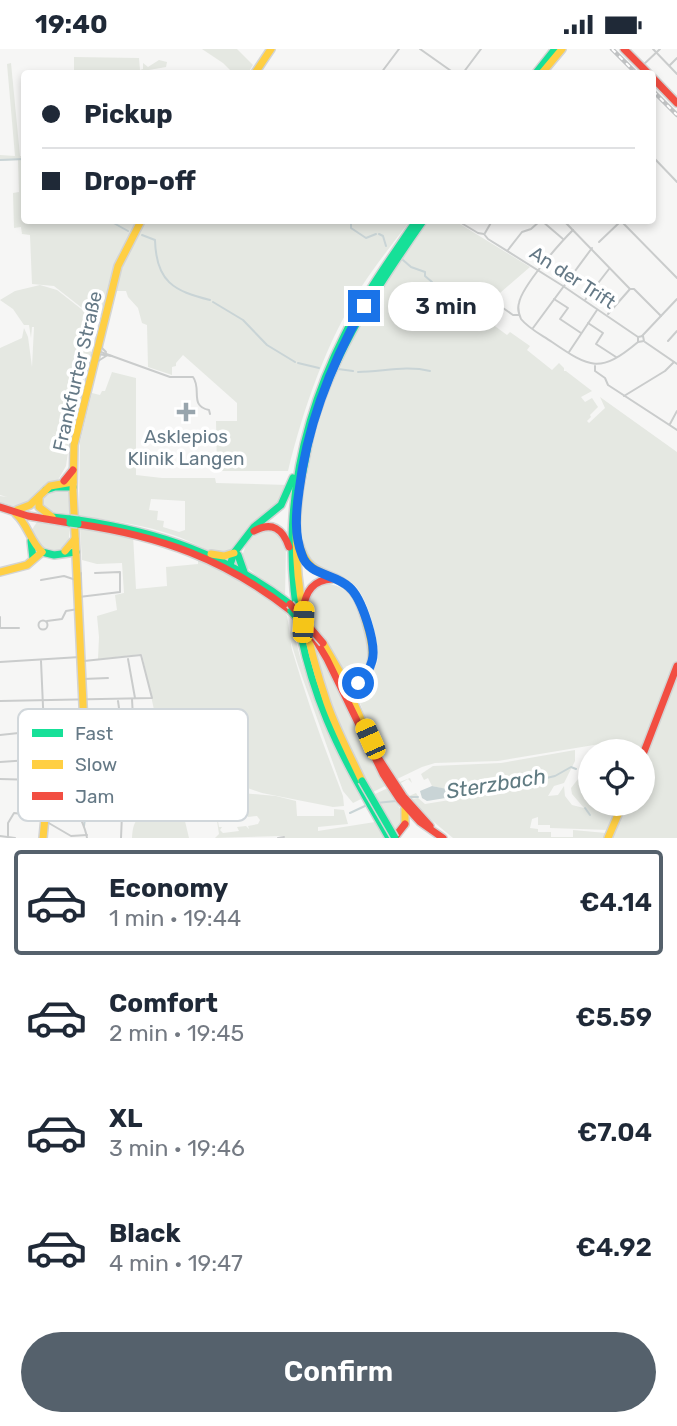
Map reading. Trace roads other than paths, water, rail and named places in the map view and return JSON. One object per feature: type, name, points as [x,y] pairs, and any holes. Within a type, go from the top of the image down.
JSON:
[{"type":"main road","points":[[257,70],[271,49]]},
{"type":"main road","points":[[538,70],[555,49]]},
{"type":"main road","points":[[544,70],[562,49]]},
{"type":"main road","points":[[624,49],[644,70]]},
{"type":"main road","points":[[656,82],[677,103]]},
{"type":"main road","name":"Frankfurter Straße","points":[[83,709],[79,577],[71,555],[75,538],[73,470],[78,426],[113,283],[124,250],[139,224]]},
{"type":"main road","points":[[231,566],[249,531],[279,507],[290,488],[316,396],[334,353],[372,284],[414,224]]},
{"type":"main road","points":[[360,782],[324,699],[303,622],[297,572],[299,491],[308,442],[331,371],[364,306],[421,224]]},
{"type":"main road","points":[[297,467],[291,556],[296,613],[311,674],[330,726],[393,838],[414,812]]},
{"type":"main road","points":[[62,482],[73,470]]},
{"type":"main road","points":[[15,511],[28,508],[47,486],[62,482],[73,485]]},
{"type":"main road","points":[[50,518],[39,509],[38,498],[51,488],[73,485]]},
{"type":"main road","points":[[0,506],[160,539],[244,572],[282,599],[305,619],[341,674],[392,784],[422,823],[444,838]]},
{"type":"main road","points":[[15,511],[24,521],[30,537],[41,552],[71,555]]},
{"type":"main road","points":[[31,562],[29,526],[33,521],[50,518]]},
{"type":"main road","points":[[74,522],[149,532],[211,554],[225,556],[236,554],[253,532],[269,525],[285,534],[291,556]]},
{"type":"main road","points":[[296,528],[301,554],[306,563],[317,572],[341,581],[357,596],[366,621],[373,653],[368,671],[345,686]]},
{"type":"main road","points":[[0,572],[31,562],[41,552]]},
{"type":"main road","points":[[211,554],[282,599]]},
{"type":"main road","points":[[236,554],[244,572]]},
{"type":"main road","points":[[303,622],[304,599],[309,588],[323,579],[341,581]]},
{"type":"main road","points":[[321,644],[353,700],[392,784],[404,803],[444,838]]},
{"type":"main road","points":[[649,739],[677,666]]},
{"type":"main road","points":[[341,674],[356,681]]},
{"type":"main road","points":[[353,700],[356,681]]},
{"type":"main road","points":[[404,803],[404,825]]},
{"type":"main road","points":[[608,838],[617,816]]},
{"type":"main road","points":[[43,838],[44,821]]},
{"type":"main road","points":[[404,825],[422,823]]},
{"type":"street","points":[[420,49],[450,70]]},
{"type":"street","points":[[465,70],[481,49]]},
{"type":"street","points":[[653,49],[677,74]]},
{"type":"street","points":[[641,67],[660,49]]},
{"type":"street","points":[[383,70],[398,50]]},
{"type":"street","points":[[669,65],[677,58]]},
{"type":"street","points":[[656,160],[677,182]]},
{"type":"street","name":"An der Trift","points":[[463,224],[484,234],[638,337]]},
{"type":"street","points":[[484,234],[490,224]]},
{"type":"street","points":[[507,251],[522,232],[537,224]]},
{"type":"street","points":[[545,224],[564,240]]},
{"type":"street","points":[[567,224],[630,289],[634,289],[661,316]]},
{"type":"street","points":[[599,242],[618,224]]},
{"type":"street","points":[[624,224],[677,278]]},
{"type":"street","points":[[573,230],[521,296],[518,305],[523,322],[584,363],[604,363],[644,341]]},
{"type":"street","points":[[533,329],[592,248]]},
{"type":"street","points":[[584,300],[610,268]]},
{"type":"street","points":[[607,316],[630,289]]},
{"type":"street","points":[[554,299],[568,308],[560,319],[581,333]]},
{"type":"street","points":[[493,301],[513,315],[520,315]]},
{"type":"street","points":[[638,342],[638,337],[676,302]]},
{"type":"street","points":[[568,353],[597,309]]},
{"type":"street","points":[[588,323],[603,333],[596,344],[617,358]]},
{"type":"street","points":[[668,341],[677,331]]},
{"type":"street","points":[[101,336],[102,348],[106,354]]},
{"type":"street","points":[[624,396],[676,363],[644,341],[642,336]]},
{"type":"street","points":[[96,352],[170,377],[194,379],[197,382],[197,402],[203,409],[209,410],[210,414]]},
{"type":"street","points":[[92,367],[106,354]]},
{"type":"street","points":[[595,364],[596,371],[606,382],[677,429]]},
{"type":"street","points":[[670,424],[677,411]]},
{"type":"street","points":[[78,594],[120,592],[120,572],[95,573]]},
{"type":"street","points":[[41,580],[79,577]]},
{"type":"street","points":[[47,621],[61,619],[66,611],[79,609]]},
{"type":"street","points":[[0,617],[0,628],[19,628]]},
{"type":"street","points":[[0,662],[141,655],[152,698],[0,701]]},
{"type":"street","points":[[127,657],[133,709]]},
{"type":"street","points":[[41,660],[43,709]]},
{"type":"street","points":[[82,679],[108,678]]},
{"type":"street","points":[[118,700],[119,709]]},
{"type":"street","points":[[0,735],[18,733]]},
{"type":"street","points":[[0,762],[18,760]]},
{"type":"street","points":[[0,779],[18,779]]},
{"type":"street","points":[[8,837],[8,823],[15,813],[18,813]]},
{"type":"street","points":[[44,821],[69,835],[87,837]]},
{"type":"street","points":[[0,835],[15,838]]},
{"type":"street","points":[[278,838],[284,837]]},
{"type":"waterway","points":[[0,160],[21,159]]},
{"type":"waterway","points":[[115,224],[128,231]]},
{"type":"waterway","points":[[351,224],[351,228],[366,238],[376,234]]},
{"type":"waterway","points":[[379,234],[383,236],[386,246]]},
{"type":"waterway","points":[[142,235],[155,240],[159,266],[169,282],[186,293],[210,300]]},
{"type":"waterway","points":[[403,260],[411,267],[425,272],[436,293],[447,305]]},
{"type":"waterway","points":[[213,302],[243,320],[267,345],[295,362]]},
{"type":"waterway","points":[[298,363],[319,368]]},
{"type":"waterway","points":[[338,369],[353,371]]},
{"type":"waterway","points":[[358,372],[403,369],[430,371]]},
{"type":"waterway","name":"Sterzbach","points":[[493,785],[521,777],[542,779],[555,776],[571,767],[576,769]]},
{"type":"waterway","name":"Sterzbach","points":[[407,797],[418,797]]},
{"type":"waterway","name":"Sterzbach","points":[[376,803],[396,801]]},
{"type":"waterway","name":"Sterzbach","points":[[350,813],[367,805]]},
{"type":"waterway","name":"Sterzbach","points":[[84,826],[85,821]]},
{"type":"railway","points":[[612,49],[633,70]]},
{"type":"railway","points":[[656,94],[677,115]]},
{"type":"place","name":"Asklepios Klinik Langen","points":[[186,412]]}]
